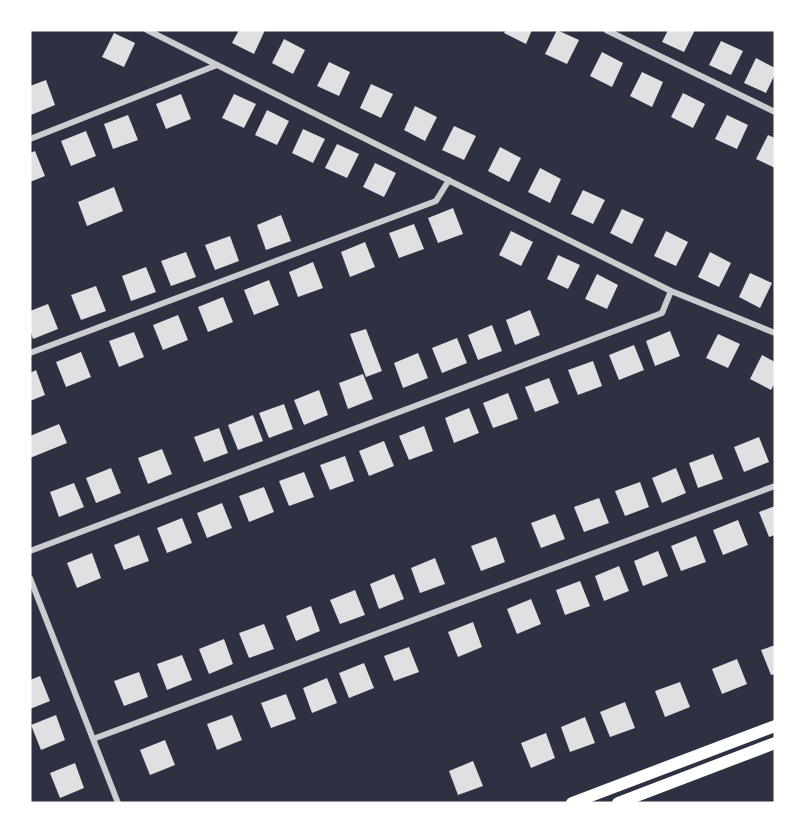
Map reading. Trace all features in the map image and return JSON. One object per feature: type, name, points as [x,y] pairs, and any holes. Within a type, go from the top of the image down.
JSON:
[{"type":"main road","points":[[572,803],[775,726]]},
{"type":"main road","points":[[618,803],[775,743]]},
{"type":"street","points":[[147,30],[671,291],[775,333]]},
{"type":"street","points":[[606,30],[775,112]]},
{"type":"street","points":[[30,139],[217,65]]},
{"type":"street","points":[[30,353],[436,201],[449,180]]},
{"type":"street","points":[[30,551],[662,313],[671,291]]},
{"type":"street","points":[[93,739],[775,486]]},
{"type":"street","points":[[30,579],[118,803]]},
{"type":"building","points":[[239,30],[265,30],[254,54],[232,43]]},
{"type":"building","points":[[506,30],[532,30],[526,44],[504,33]]},
{"type":"building","points":[[557,30],[579,40],[567,64],[545,54]]},
{"type":"building","points":[[668,30],[695,30],[684,52],[662,42]]},
{"type":"building","points":[[114,33],[135,43],[124,67],[102,57]]},
{"type":"building","points":[[284,39],[305,50],[293,74],[272,63]]},
{"type":"building","points":[[721,41],[743,51],[731,75],[709,65]]},
{"type":"building","points":[[602,52],[623,63],[612,87],[590,76]]},
{"type":"building","points":[[756,58],[775,68],[775,74],[766,93],[744,83]]},
{"type":"building","points":[[329,62],[350,72],[339,96],[317,86]]},
{"type":"building","points":[[642,72],[663,82],[652,107],[630,96]]},
{"type":"building","points":[[46,80],[55,105],[31,115],[30,86]]},
{"type":"building","points":[[371,84],[393,94],[381,118],[360,108]]},
{"type":"building","points":[[683,93],[705,104],[693,128],[671,117]]},
{"type":"building","points":[[181,94],[191,119],[166,129],[156,104]]},
{"type":"building","points":[[234,94],[256,104],[244,128],[222,118]]},
{"type":"building","points":[[415,106],[437,117],[425,141],[404,130]]},
{"type":"building","points":[[267,110],[289,121],[277,145],[255,135]]},
{"type":"building","points":[[128,115],[138,140],[113,149],[104,124]]},
{"type":"building","points":[[727,115],[748,125],[737,149],[715,139]]},
{"type":"building","points":[[454,126],[476,136],[464,160],[442,150]]},
{"type":"building","points":[[303,129],[325,139],[313,163],[292,153]]},
{"type":"building","points":[[86,131],[96,156],[71,166],[61,141]]},
{"type":"building","points":[[768,135],[775,138],[775,168],[756,159]]},
{"type":"building","points":[[337,144],[359,154],[347,178],[325,168]]},
{"type":"building","points":[[500,147],[521,158],[509,182],[488,171]]},
{"type":"building","points":[[35,151],[45,176],[30,182],[30,153]]},
{"type":"building","points":[[375,163],[396,173],[384,197],[363,187]]},
{"type":"building","points":[[540,168],[561,179],[550,203],[528,192]]},
{"type":"building","points":[[114,187],[123,211],[87,226],[78,202]]},
{"type":"building","points":[[583,190],[605,200],[593,224],[571,214]]},
{"type":"building","points":[[453,208],[463,234],[438,243],[428,218]]},
{"type":"building","points":[[622,209],[644,219],[632,244],[610,233]]},
{"type":"building","points":[[281,215],[291,241],[266,250],[257,225]]},
{"type":"building","points":[[414,224],[424,249],[399,258],[389,233]]},
{"type":"building","points":[[511,231],[533,242],[521,266],[499,255]]},
{"type":"building","points":[[666,231],[688,242],[676,266],[654,256]]},
{"type":"building","points":[[230,236],[239,261],[215,270],[205,245]]},
{"type":"building","points":[[365,242],[375,267],[350,277],[341,252]]},
{"type":"building","points":[[186,252],[196,277],[171,286],[161,261]]},
{"type":"building","points":[[710,252],[731,263],[719,287],[698,277]]},
{"type":"building","points":[[558,255],[580,265],[568,289],[547,279]]},
{"type":"building","points":[[313,262],[323,288],[298,297],[289,272]]},
{"type":"building","points":[[146,267],[156,292],[131,301],[122,276]]},
{"type":"building","points":[[750,273],[772,283],[760,308],[739,297]]},
{"type":"building","points":[[597,274],[618,285],[607,309],[585,299]]},
{"type":"building","points":[[269,280],[279,305],[254,315],[244,290]]},
{"type":"building","points":[[96,286],[106,311],[81,320],[71,295]]},
{"type":"building","points":[[223,297],[233,322],[208,332],[198,307]]},
{"type":"building","points":[[48,304],[58,329],[33,339],[30,330],[30,311]]},
{"type":"building","points":[[530,310],[540,335],[515,345],[506,320]]},
{"type":"building","points":[[178,315],[188,340],[163,350],[153,325]]},
{"type":"building","points":[[492,325],[502,351],[478,360],[468,335]]},
{"type":"building","points":[[366,329],[382,371],[366,377],[350,334]]},
{"type":"building","points":[[670,331],[680,356],[655,366],[646,341]]},
{"type":"building","points":[[134,332],[144,357],[119,367],[109,341]]},
{"type":"building","points":[[718,334],[740,344],[728,368],[706,358]]},
{"type":"building","points":[[457,338],[467,363],[442,373],[432,348]]},
{"type":"building","points":[[634,345],[644,370],[619,380],[609,355]]},
{"type":"building","points":[[81,352],[91,377],[66,387],[56,362]]},
{"type":"building","points":[[418,353],[428,378],[403,388],[394,363]]},
{"type":"building","points":[[762,355],[775,362],[775,383],[771,390],[750,379]]},
{"type":"building","points":[[593,361],[602,386],[578,395],[568,370]]},
{"type":"building","points":[[36,370],[45,395],[30,401],[30,373]]},
{"type":"building","points":[[363,374],[373,399],[348,409],[339,383]]},
{"type":"building","points":[[549,378],[559,403],[535,412],[525,387]]},
{"type":"building","points":[[319,390],[328,415],[304,425],[294,400]]},
{"type":"building","points":[[508,393],[518,419],[493,428],[483,403]]},
{"type":"building","points":[[284,404],[293,429],[269,438],[259,413]]},
{"type":"building","points":[[469,408],[479,433],[454,443],[445,418]]},
{"type":"building","points":[[253,415],[263,441],[238,450],[228,425]]},
{"type":"building","points":[[59,424],[67,443],[30,458],[30,436]]},
{"type":"building","points":[[424,426],[433,451],[409,460],[399,436]]},
{"type":"building","points":[[219,428],[228,453],[204,462],[194,437]]},
{"type":"building","points":[[759,437],[769,462],[744,472],[734,447]]},
{"type":"building","points":[[384,441],[394,466],[369,476],[359,451]]},
{"type":"building","points":[[162,449],[172,474],[148,484],[138,458]]},
{"type":"building","points":[[713,454],[723,479],[698,488],[689,463]]},
{"type":"building","points":[[345,456],[354,481],[330,490],[320,465]]},
{"type":"building","points":[[111,468],[121,493],[96,503],[86,478]]},
{"type":"building","points":[[676,468],[686,493],[662,503],[652,478]]},
{"type":"building","points":[[304,472],[314,497],[289,506],[279,481]]},
{"type":"building","points":[[640,482],[649,507],[625,516],[615,491]]},
{"type":"building","points":[[74,483],[84,507],[59,517],[50,492]]},
{"type":"building","points":[[264,487],[274,512],[249,522],[239,496]]},
{"type":"building","points":[[599,498],[609,523],[584,532],[574,507]]},
{"type":"building","points":[[222,503],[232,528],[207,538],[197,513]]},
{"type":"building","points":[[775,506],[775,535],[769,537],[759,512]]},
{"type":"building","points":[[555,514],[565,539],[541,548],[531,523]]},
{"type":"building","points":[[182,518],[192,543],[167,553],[157,528]]},
{"type":"building","points":[[738,520],[748,545],[723,555],[713,530]]},
{"type":"building","points":[[139,535],[149,561],[124,570],[114,545]]},
{"type":"building","points":[[696,536],[706,562],[681,571],[671,546]]},
{"type":"building","points":[[496,537],[505,562],[481,571],[471,546]]},
{"type":"building","points":[[658,551],[668,576],[643,586],[634,561]]},
{"type":"building","points":[[92,553],[101,578],[77,588],[67,563]]},
{"type":"building","points":[[435,558],[445,584],[420,593],[411,568]]},
{"type":"building","points":[[619,566],[629,591],[604,601],[595,576]]},
{"type":"building","points":[[394,574],[404,599],[379,609],[370,584]]},
{"type":"building","points":[[580,581],[590,606],[565,615],[556,590]]},
{"type":"building","points":[[355,590],[365,615],[340,624],[330,600]]},
{"type":"building","points":[[531,599],[541,624],[517,634],[507,609]]},
{"type":"building","points":[[311,606],[320,631],[296,641],[286,616]]},
{"type":"building","points":[[473,622],[482,647],[458,657],[448,632]]},
{"type":"building","points":[[264,624],[274,649],[249,658],[239,633]]},
{"type":"building","points":[[224,639],[233,664],[209,674],[199,649]]},
{"type":"building","points":[[775,645],[775,674],[771,675],[761,650]]},
{"type":"building","points":[[409,647],[419,672],[394,681],[384,656]]},
{"type":"building","points":[[182,655],[192,680],[167,690],[157,664]]},
{"type":"building","points":[[737,659],[747,684],[722,694],[712,669]]},
{"type":"building","points":[[364,663],[374,688],[349,698],[339,673]]},
{"type":"building","points":[[139,672],[148,697],[124,706],[114,681]]},
{"type":"building","points":[[40,676],[50,701],[30,709],[30,680]]},
{"type":"building","points":[[327,678],[337,703],[312,713],[303,688]]},
{"type":"building","points":[[680,682],[690,707],[665,717],[655,691]]},
{"type":"building","points":[[286,694],[296,719],[271,728],[261,703]]},
{"type":"building","points":[[625,702],[635,728],[610,737],[600,712]]},
{"type":"building","points":[[56,715],[65,740],[41,750],[31,725]]},
{"type":"building","points":[[232,715],[242,740],[217,750],[207,724]]},
{"type":"building","points":[[585,717],[595,743],[570,752],[561,727]]},
{"type":"building","points":[[546,733],[555,758],[531,768],[521,743]]},
{"type":"building","points":[[165,740],[175,765],[150,775],[140,750]]},
{"type":"building","points":[[473,761],[483,786],[458,795],[449,771]]},
{"type":"building","points":[[75,763],[84,788],[60,798],[50,773]]}]
